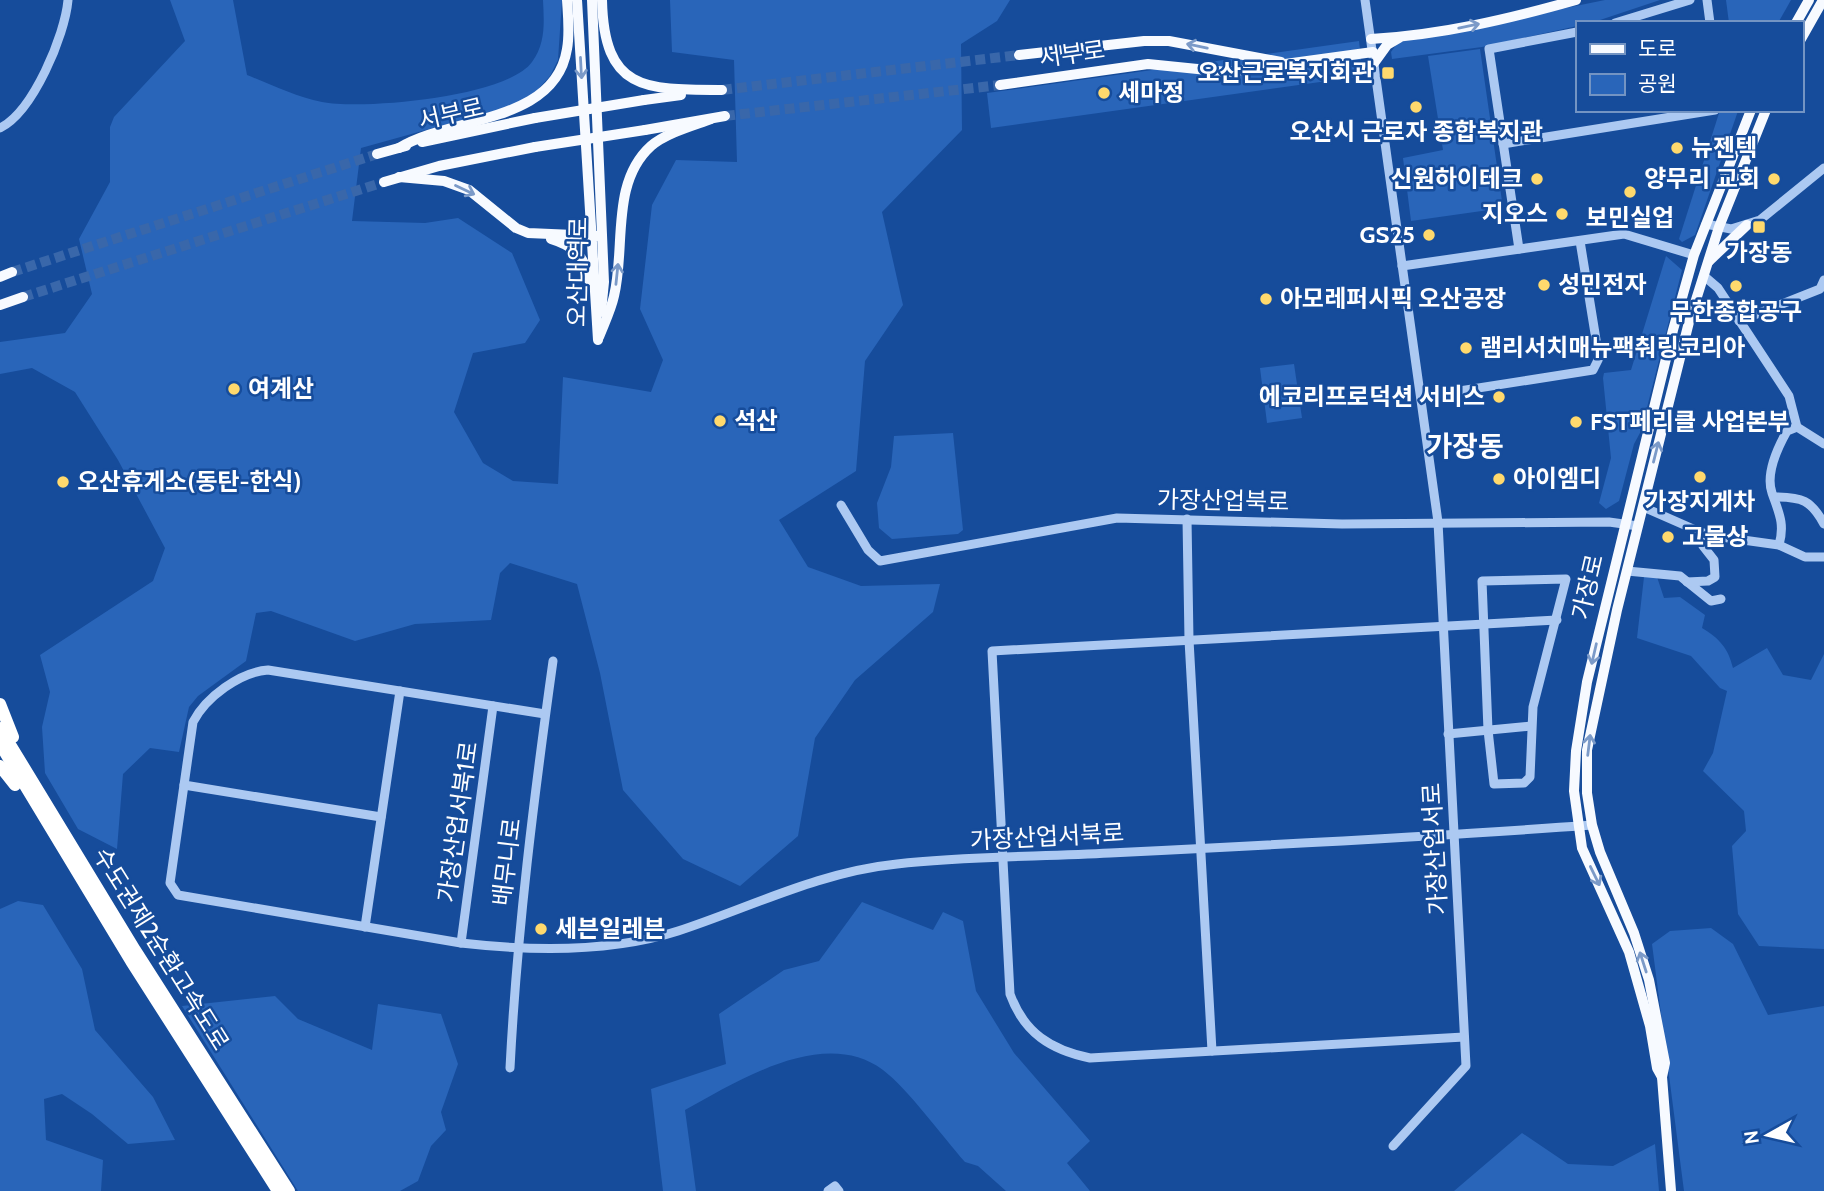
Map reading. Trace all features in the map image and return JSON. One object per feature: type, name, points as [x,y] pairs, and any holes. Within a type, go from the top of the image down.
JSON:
[{"type":"highway","points":[[0,704],[13,736],[84,858],[90,885]]},
{"type":"highway","name":"수도권제2순환고속도로","points":[[0,728],[90,885],[278,1191]]},
{"type":"highway","name":"수도권제2순환고속도로","points":[[0,744],[289,1191]]},
{"type":"highway","points":[[0,766],[90,885]]},
{"type":"main road","points":[[399,148],[425,134],[518,107],[541,93],[556,76],[567,50],[568,0]]},
{"type":"main road","name":"오산대역로","points":[[577,0],[597,236],[604,282],[598,340]]},
{"type":"main road","name":"오산대역로","points":[[592,0],[598,340]]},
{"type":"main road","name":"서부로","points":[[377,154],[535,118],[722,90],[652,89],[638,83],[612,57],[605,37],[602,0]]},
{"type":"main road","points":[[1371,39],[1401,37],[1519,16],[1576,0]]},
{"type":"main road","points":[[1797,21],[1809,0]]},
{"type":"main road","points":[[1803,36],[1823,0]]},
{"type":"main road","points":[[1312,61],[1373,58],[1401,37]]},
{"type":"main road","name":"서부로","points":[[1019,55],[1144,41],[1188,44],[1278,62],[1312,61]]},
{"type":"main road","name":"서부로","points":[[1000,85],[1149,64],[1227,72],[1312,61]]},
{"type":"main road","name":"가장로","points":[[1662,1077],[1657,1068],[1650,1026],[1629,952],[1582,848],[1574,791],[1576,751],[1587,682],[1694,256],[1750,112]]},
{"type":"main road","name":"가장로","points":[[1671,1191],[1662,1077],[1665,1063],[1649,980],[1631,923],[1600,852],[1592,825],[1587,793],[1587,750],[1638,526],[1707,264],[1765,112]]},
{"type":"main road","points":[[598,340],[614,296],[624,202],[629,178],[638,160],[654,144],[710,119],[725,116]]},
{"type":"main road","name":"서부로","points":[[384,182],[534,147],[710,119]]},
{"type":"main road","points":[[399,177],[443,181],[469,190],[516,228],[573,247],[584,260],[596,310]]},
{"type":"main road","points":[[1707,264],[1747,225]]},
{"type":"main road","points":[[538,236],[597,236]]},
{"type":"main road","points":[[0,277],[12,272]]},
{"type":"main road","points":[[0,305],[23,297]]},
{"type":"street","points":[[0,128],[13,117],[42,74],[61,33],[68,0]]},
{"type":"street","name":"가장산업서로","points":[[1366,0],[1438,522],[1466,1066],[1393,1146]]},
{"type":"street","points":[[1622,21],[1690,0]]},
{"type":"street","points":[[1707,0],[1710,21]]},
{"type":"street","points":[[1519,250],[1489,49],[1576,32]]},
{"type":"street","points":[[1503,144],[1703,112]]},
{"type":"street","points":[[1706,224],[1731,229],[1759,220],[1824,168]]},
{"type":"street","points":[[1402,266],[1624,234],[1694,256]]},
{"type":"street","points":[[1421,397],[1593,370],[1599,358],[1580,241]]},
{"type":"street","points":[[1704,276],[1718,288],[1789,396],[1797,427],[1824,444]]},
{"type":"street","points":[[1739,321],[1819,289],[1824,280]]},
{"type":"street","points":[[1779,545],[1784,528],[1772,493],[1772,468],[1777,448],[1787,430],[1797,427]]},
{"type":"street","points":[[1775,497],[1794,497],[1814,506],[1824,524]]},
{"type":"street","name":"가장산업북로","points":[[841,505],[868,550],[880,561],[1117,518],[1342,524],[1438,522],[1638,526]]},
{"type":"street","points":[[1643,507],[1704,533],[1779,545],[1805,557],[1824,557]]},
{"type":"street","points":[[1187,519],[1189,640],[1212,1051]]},
{"type":"street","points":[[1687,582],[1708,581],[1715,577],[1714,560],[1703,546],[1704,533]]},
{"type":"street","points":[[1627,571],[1680,576],[1711,601],[1721,599]]},
{"type":"street","points":[[1566,579],[1557,620],[1544,662],[1531,726],[1530,777],[1524,783],[1494,784],[1488,730],[1482,581],[1566,579]]},
{"type":"street","points":[[1464,1037],[1090,1058],[1068,1053],[1033,1034],[1015,1007],[1010,994],[992,651],[1557,620]]},
{"type":"street","name":"배무니로","points":[[510,1068],[516,947],[553,660]]},
{"type":"street","points":[[516,947],[461,943],[178,895],[170,883],[193,722],[200,709],[244,675],[268,670],[545,715]]},
{"type":"street","points":[[365,926],[400,691]]},
{"type":"street","name":"가장산업서북1로","points":[[461,943],[493,706]]},
{"type":"street","points":[[1448,734],[1531,726]]},
{"type":"street","points":[[184,785],[381,817]]},
{"type":"street","name":"가장산업서북로","points":[[516,947],[625,944],[676,932],[791,887],[895,864],[1454,835],[1592,825]]},
{"type":"street","points":[[828,1191],[835,1186],[839,1191]]},
{"type":"green space","points":[[170,0],[233,0],[247,75],[312,100],[369,104],[466,92],[518,74],[532,62],[540,47],[543,0],[562,0],[558,60],[550,76],[532,96],[505,108],[361,148],[352,221],[425,223],[458,218],[512,253],[540,320],[525,343],[473,353],[454,412],[483,463],[513,481],[558,484],[563,377],[651,392],[663,360],[640,309],[652,205],[676,160],[737,162],[734,60],[672,52],[670,0],[1010,0],[997,21],[961,44],[962,130],[882,212],[903,305],[865,361],[856,471],[779,520],[808,567],[861,586],[940,584],[933,612],[855,680],[815,738],[798,836],[740,886],[683,859],[623,790],[600,673],[577,584],[510,563],[500,573],[491,620],[415,624],[355,641],[271,611],[256,613],[246,661],[198,696],[189,707],[179,752],[150,748],[123,774],[117,849],[78,829],[45,773],[42,727],[50,692],[40,655],[153,581],[165,548],[118,460],[75,392],[32,368],[0,374],[0,342],[65,333],[92,294],[79,239],[110,182],[110,127],[114,117],[185,41]]},
{"type":"green space","points":[[1605,0],[1660,0],[1597,21],[1576,21],[1576,26],[1482,47],[1392,59],[1391,52],[1398,42]]},
{"type":"green space","points":[[1726,0],[1791,0],[1779,21],[1729,21]]},
{"type":"green space","points":[[1359,41],[1363,76],[991,128],[987,93]]},
{"type":"green space","points":[[1480,49],[1503,208],[1411,221],[1403,158],[1443,150],[1428,56]]},
{"type":"green space","points":[[1719,112],[1738,112],[1695,235],[1682,242],[1679,239]]},
{"type":"green space","points":[[1666,256],[1682,270],[1641,431],[1634,444],[1619,501],[1606,509],[1599,503],[1611,458],[1604,373],[1631,370]]},
{"type":"green space","points":[[1294,364],[1302,418],[1267,423],[1260,368]]},
{"type":"green space","points":[[953,433],[963,530],[958,534],[892,539],[879,528],[877,503],[891,467],[894,436]]},
{"type":"green space","points":[[1644,577],[1657,577],[1664,598],[1680,597],[1705,615],[1702,628],[1722,645],[1733,668],[1767,648],[1783,675],[1811,680],[1824,654],[1824,949],[1759,946],[1738,914],[1732,846],[1746,831],[1744,811],[1703,771],[1713,753],[1727,691],[1720,688],[1691,656],[1637,638]]},
{"type":"green space","points":[[18,901],[43,905],[82,969],[95,1030],[153,1097],[175,1140],[128,1144],[92,1114],[62,1094],[44,1099],[46,1140],[103,1160],[101,1191],[0,1191],[0,909]]},
{"type":"green space","points":[[862,902],[933,930],[943,912],[963,921],[976,991],[1014,1053],[1090,1141],[1067,1163],[1090,1191],[1006,1191],[978,1166],[965,1162],[893,1078],[860,1058],[835,1054],[808,1056],[755,1073],[685,1110],[696,1191],[663,1191],[651,1089],[726,1064],[719,1014],[784,970],[819,961]]},
{"type":"green space","points":[[1711,928],[1733,944],[1768,1015],[1824,1006],[1824,1191],[1684,1191],[1652,944],[1670,931]]},
{"type":"green space","points":[[275,996],[298,1019],[372,1050],[378,1004],[441,1014],[458,1064],[441,1112],[446,1130],[431,1146],[418,1181],[400,1191],[298,1191],[182,1006]]},
{"type":"green space","points":[[1522,1133],[1568,1164],[1613,1166],[1655,1144],[1659,1191],[1454,1191]]},
{"type":"tunnel","points":[[722,90],[1019,55]]},
{"type":"tunnel","points":[[725,116],[1000,85]]},
{"type":"tunnel","points":[[12,272],[377,154]]},
{"type":"tunnel","points":[[23,297],[384,182]]},
{"type":"place","name":"오산근로복지회관","points":[[1388,73]]},
{"type":"place","name":"세마정","points":[[1104,93]]},
{"type":"place","name":"오산시 근로자 종합복지관","points":[[1416,107]]},
{"type":"place","name":"뉴젠텍","points":[[1677,148]]},
{"type":"place","name":"신원하이테크","points":[[1537,179]]},
{"type":"place","name":"양무리 교회","points":[[1774,179]]},
{"type":"place","name":"보민실업","points":[[1630,192]]},
{"type":"place","name":"지오스","points":[[1562,214]]},
{"type":"place","name":"가장동","points":[[1759,227]]},
{"type":"place","name":"GS25","points":[[1429,235]]},
{"type":"place","name":"성민전자","points":[[1544,285]]},
{"type":"place","name":"무한종합공구","points":[[1736,286]]},
{"type":"place","name":"아모레퍼시픽 오산공장","points":[[1266,299]]},
{"type":"place","name":"램리서치매뉴팩춰링코리아","points":[[1466,348]]},
{"type":"place","name":"여계산","points":[[234,389]]},
{"type":"place","name":"에코리프로덕션 서비스","points":[[1499,397]]},
{"type":"place","name":"석산","points":[[720,421]]},
{"type":"place","name":"FST페리클 사업본부","points":[[1576,422]]},
{"type":"place","name":"가장지게차","points":[[1700,477]]},
{"type":"place","name":"아이엠디","points":[[1499,479]]},
{"type":"place","name":"오산휴게소(동탄-한식)","points":[[63,482]]},
{"type":"place","name":"고물상","points":[[1668,537]]},
{"type":"place","name":"세븐일레븐","points":[[541,929]]},
{"type":"district","name":"가장동","points":[[1465,446]]}]
